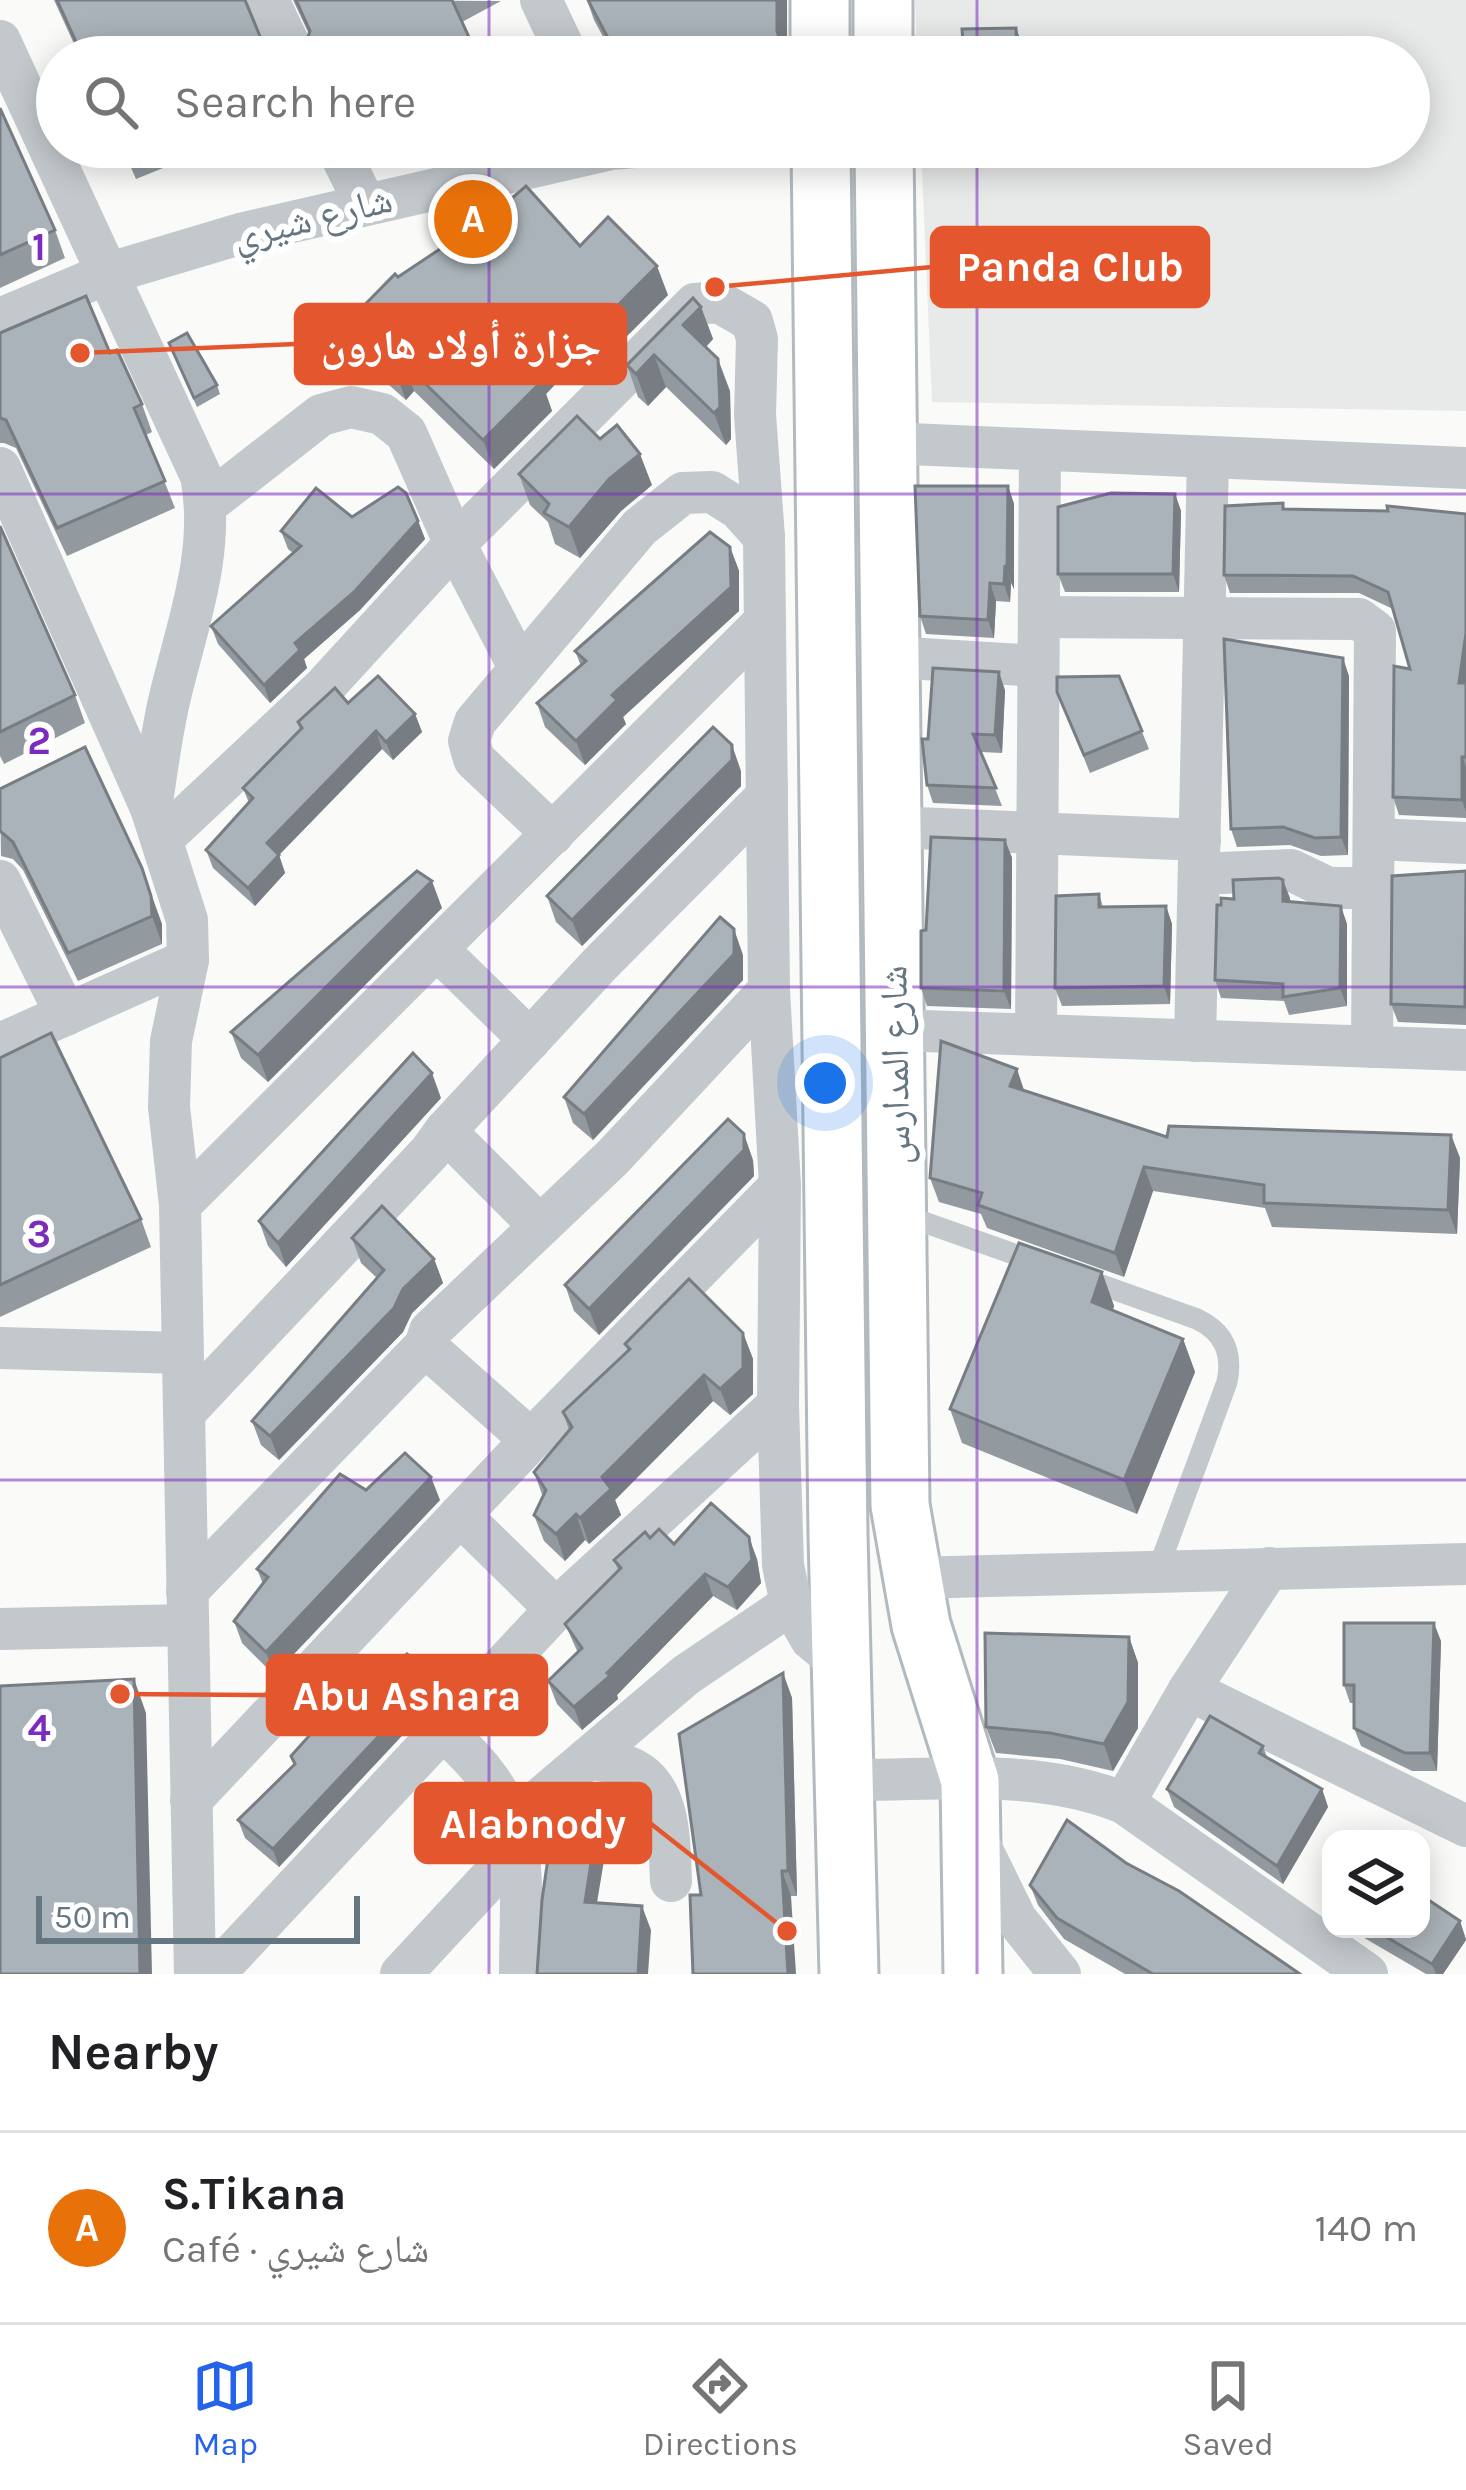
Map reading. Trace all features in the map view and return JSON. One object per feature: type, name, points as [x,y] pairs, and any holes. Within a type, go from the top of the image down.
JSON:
[{"type":"street","points":[[268,0],[285,36]]},
{"type":"street","points":[[541,0],[558,36]]},
{"type":"street","points":[[820,0],[820,36]]},
{"type":"street","points":[[883,0],[883,36]]},
{"type":"street","points":[[0,40],[36,119]]},
{"type":"street","points":[[58,168],[201,476],[207,504],[204,555],[168,704],[157,824]]},
{"type":"street","points":[[348,168],[365,204]]},
{"type":"street","name":"شارع شيري","points":[[0,320],[106,274],[240,234],[528,168]]},
{"type":"street","name":"شارع المدارس","points":[[821,168],[849,1974]]},
{"type":"street","name":"شارع المدارس","points":[[884,168],[900,1505],[943,1705],[971,1805],[973,1974]]},
{"type":"street","points":[[157,824],[324,687],[455,544],[695,304],[707,301],[752,321],[757,339],[755,416],[764,537],[769,989],[780,1186],[778,1405],[784,1565],[791,1604],[811,1639],[842,1665]]},
{"type":"street","points":[[207,504],[321,415],[352,406],[382,414],[406,433],[455,544],[520,669]]},
{"type":"street","points":[[887,443],[1466,468]]},
{"type":"street","points":[[1036,1035],[1040,450]]},
{"type":"street","points":[[1196,1041],[1208,457]]},
{"type":"street","points":[[0,468],[157,824],[188,920],[188,960],[171,1041],[169,1107],[180,1205],[195,1974]]},
{"type":"street","points":[[553,834],[474,759],[469,741],[475,722],[640,527],[683,494],[712,492],[739,509],[764,537]]},
{"type":"street","points":[[1039,617],[1359,619],[1375,631],[1372,1047]]},
{"type":"street","points":[[180,1205],[764,623]]},
{"type":"street","points":[[890,657],[1038,666]]},
{"type":"street","points":[[79,754],[118,735]]},
{"type":"street","points":[[184,1413],[530,1040],[767,796],[767,785]]},
{"type":"street","points":[[892,827],[1037,833],[1291,870],[1328,888],[1374,888]]},
{"type":"street","points":[[1374,839],[1466,844]]},
{"type":"street","points":[[0,880],[66,1015]]},
{"type":"street","points":[[436,949],[530,1040]]},
{"type":"street","points":[[0,1043],[188,960]]},
{"type":"street","points":[[0,1628],[188,1608],[425,1346],[430,1331],[613,1157],[769,989]]},
{"type":"street","points":[[894,1030],[1466,1050]]},
{"type":"street","points":[[445,1131],[541,1226]]},
{"type":"street","points":[[191,1800],[531,1440],[780,1186]]},
{"type":"street","points":[[425,1346],[531,1440]]},
{"type":"street","points":[[0,1348],[181,1353]]},
{"type":"street","points":[[214,1974],[556,1609],[778,1405]]},
{"type":"street","points":[[460,1515],[556,1609]]},
{"type":"street","points":[[913,1578],[1466,1564]]},
{"type":"street","points":[[1124,1803],[1189,1690],[1270,1568]]},
{"type":"street","points":[[401,1974],[517,1834],[589,1758],[686,1675],[791,1604]]},
{"type":"street","points":[[1189,1690],[1466,1826]]},
{"type":"street","points":[[443,1730],[496,1787],[517,1834],[520,1974]]},
{"type":"street","points":[[589,1758],[631,1767],[654,1789],[668,1818],[671,1881]]},
{"type":"street","points":[[845,1780],[971,1805],[1016,1778],[1088,1788],[1124,1803],[1367,1974]]},
{"type":"street","points":[[971,1805],[1016,1919],[1060,1974]]},
{"type":"lane","points":[[896,1212],[1197,1319],[1221,1337],[1228,1352],[1227,1382],[1157,1572]]},
{"type":"shaded area","points":[[915,0],[1466,0],[1466,411],[932,402],[922,168],[1430,168],[1430,36],[916,36]]},
{"type":"building","points":[[57,0],[245,0],[260,36],[73,36]]},
{"type":"building","points":[[296,0],[452,0],[468,36],[308,36]]},
{"type":"building","points":[[588,0],[777,0],[779,36],[607,36]]},
{"type":"building","points":[[1016,28],[1016,36],[962,36],[962,29]]},
{"type":"building","points":[[0,108],[55,230],[0,255]]},
{"type":"building","points":[[526,186],[580,246],[608,217],[657,266],[591,332],[579,320],[530,370],[541,382],[483,440],[403,362],[395,371],[344,326],[395,274],[398,277],[497,211]]},
{"type":"building","points":[[86,296],[110,353],[117,350],[142,404],[134,408],[165,481],[57,528],[6,420],[0,418],[0,333]]},
{"type":"building","points":[[693,298],[701,307],[683,325],[718,359],[720,407],[714,413],[654,355],[636,374],[627,365]]},
{"type":"building","points":[[187,333],[217,385],[194,398],[169,343]]},
{"type":"building","points":[[577,416],[600,439],[617,425],[640,454],[609,479],[569,527],[544,513],[549,504],[519,474]]},
{"type":"building","points":[[915,486],[1008,486],[1007,571],[1005,565],[1004,584],[990,583],[988,620],[920,616]]},
{"type":"building","points":[[398,487],[406,493],[418,521],[354,592],[295,643],[300,650],[264,685],[211,626],[301,546],[281,531],[316,488],[352,517]]},
{"type":"building","points":[[1111,493],[1175,494],[1173,574],[1058,574],[1058,507]]},
{"type":"building","points":[[1283,503],[1283,509],[1388,511],[1387,506],[1466,514],[1466,633],[1459,683],[1466,683],[1462,800],[1393,797],[1394,666],[1410,669],[1388,592],[1353,576],[1224,575],[1225,506]]},
{"type":"building","points":[[0,526],[75,695],[0,732]]},
{"type":"building","points":[[710,532],[730,547],[731,587],[612,695],[617,700],[576,741],[537,703],[586,661],[575,651]]},
{"type":"building","points":[[1224,639],[1343,658],[1341,837],[1315,838],[1283,827],[1231,829]]},
{"type":"building","points":[[933,668],[999,672],[995,735],[973,734],[996,788],[927,785],[922,739],[928,739]]},
{"type":"building","points":[[378,676],[415,714],[386,742],[376,731],[267,843],[279,855],[248,888],[206,850],[253,798],[243,788],[302,728],[298,722],[335,688],[348,703]]},
{"type":"building","points":[[1119,676],[1142,731],[1084,755],[1057,692],[1057,677]]},
{"type":"building","points":[[713,727],[732,745],[732,760],[572,920],[547,896]]},
{"type":"building","points":[[85,747],[142,868],[152,916],[68,953],[13,842],[0,831],[0,789]]},
{"type":"building","points":[[931,837],[1005,840],[1004,991],[921,988],[921,931],[926,930]]},
{"type":"building","points":[[417,871],[432,881],[258,1055],[231,1032]]},
{"type":"building","points":[[1466,871],[1465,1007],[1391,1004],[1392,876]]},
{"type":"building","points":[[1279,878],[1283,901],[1341,906],[1340,988],[1283,997],[1283,984],[1215,980],[1221,898],[1234,899],[1233,880]]},
{"type":"building","points":[[1099,894],[1099,907],[1166,906],[1164,986],[1055,988],[1056,896]]},
{"type":"building","points":[[720,917],[734,929],[734,954],[584,1114],[564,1097]]},
{"type":"building","points":[[51,1033],[141,1219],[0,1285],[0,1058]]},
{"type":"building","points":[[941,1041],[1017,1069],[1010,1086],[1167,1137],[1169,1126],[1451,1135],[1448,1210],[1264,1203],[1264,1185],[1144,1167],[1115,1253],[978,1205],[982,1193],[930,1178]]},
{"type":"building","points":[[413,1053],[432,1073],[278,1243],[259,1221]]},
{"type":"building","points":[[728,1119],[744,1134],[744,1150],[589,1309],[565,1285]]},
{"type":"building","points":[[382,1206],[434,1259],[403,1289],[394,1308],[270,1436],[252,1421],[384,1270],[352,1238]]},
{"type":"building","points":[[1019,1243],[1102,1272],[1092,1302],[1183,1339],[1124,1480],[950,1409]]},
{"type":"building","points":[[689,1279],[743,1333],[743,1368],[720,1389],[704,1375],[602,1477],[611,1489],[556,1534],[534,1515],[546,1490],[534,1472],[572,1427],[563,1412],[630,1349],[625,1344]]},
{"type":"building","points":[[405,1453],[431,1477],[266,1652],[234,1621],[268,1577],[257,1569],[340,1474],[366,1490]]},
{"type":"building","points":[[711,1503],[749,1537],[752,1560],[728,1587],[705,1574],[607,1673],[610,1676],[574,1707],[548,1681],[582,1648],[565,1624],[621,1568],[614,1560],[645,1532],[650,1538],[659,1529],[674,1544]]},
{"type":"building","points":[[1344,1623],[1434,1623],[1430,1753],[1405,1753],[1354,1728],[1354,1685],[1344,1685]]},
{"type":"building","points":[[985,1633],[1129,1637],[1128,1702],[1104,1744],[986,1727]]},
{"type":"building","points":[[407,1654],[435,1676],[273,1849],[238,1820],[295,1764],[291,1756],[354,1686],[368,1693]]},
{"type":"building","points":[[783,1673],[788,1871],[782,1871],[788,1974],[693,1974],[690,1895],[701,1895],[679,1734]]},
{"type":"building","points":[[134,1679],[140,1974],[0,1974],[0,1686]]},
{"type":"building","points":[[1210,1716],[1263,1746],[1259,1753],[1322,1789],[1277,1866],[1167,1789]]},
{"type":"building","points":[[555,1809],[598,1817],[585,1902],[642,1906],[638,1974],[537,1974]]},
{"type":"building","points":[[1067,1820],[1300,1974],[1153,1974],[1057,1918],[1030,1885]]},
{"type":"building","points":[[1430,1901],[1460,1921],[1432,1964],[1388,1938],[1430,1938]]},
{"type":"place","name":"S.Tikana","points":[[473,219]]},
{"type":"place","name":"Panda Club","points":[[715,287]]},
{"type":"place","name":"جزارة أولاد هارون","points":[[80,353]]},
{"type":"place","name":"Abu Ashara","points":[[120,1694]]},
{"type":"place","name":"Alabnody","points":[[787,1931]]}]
